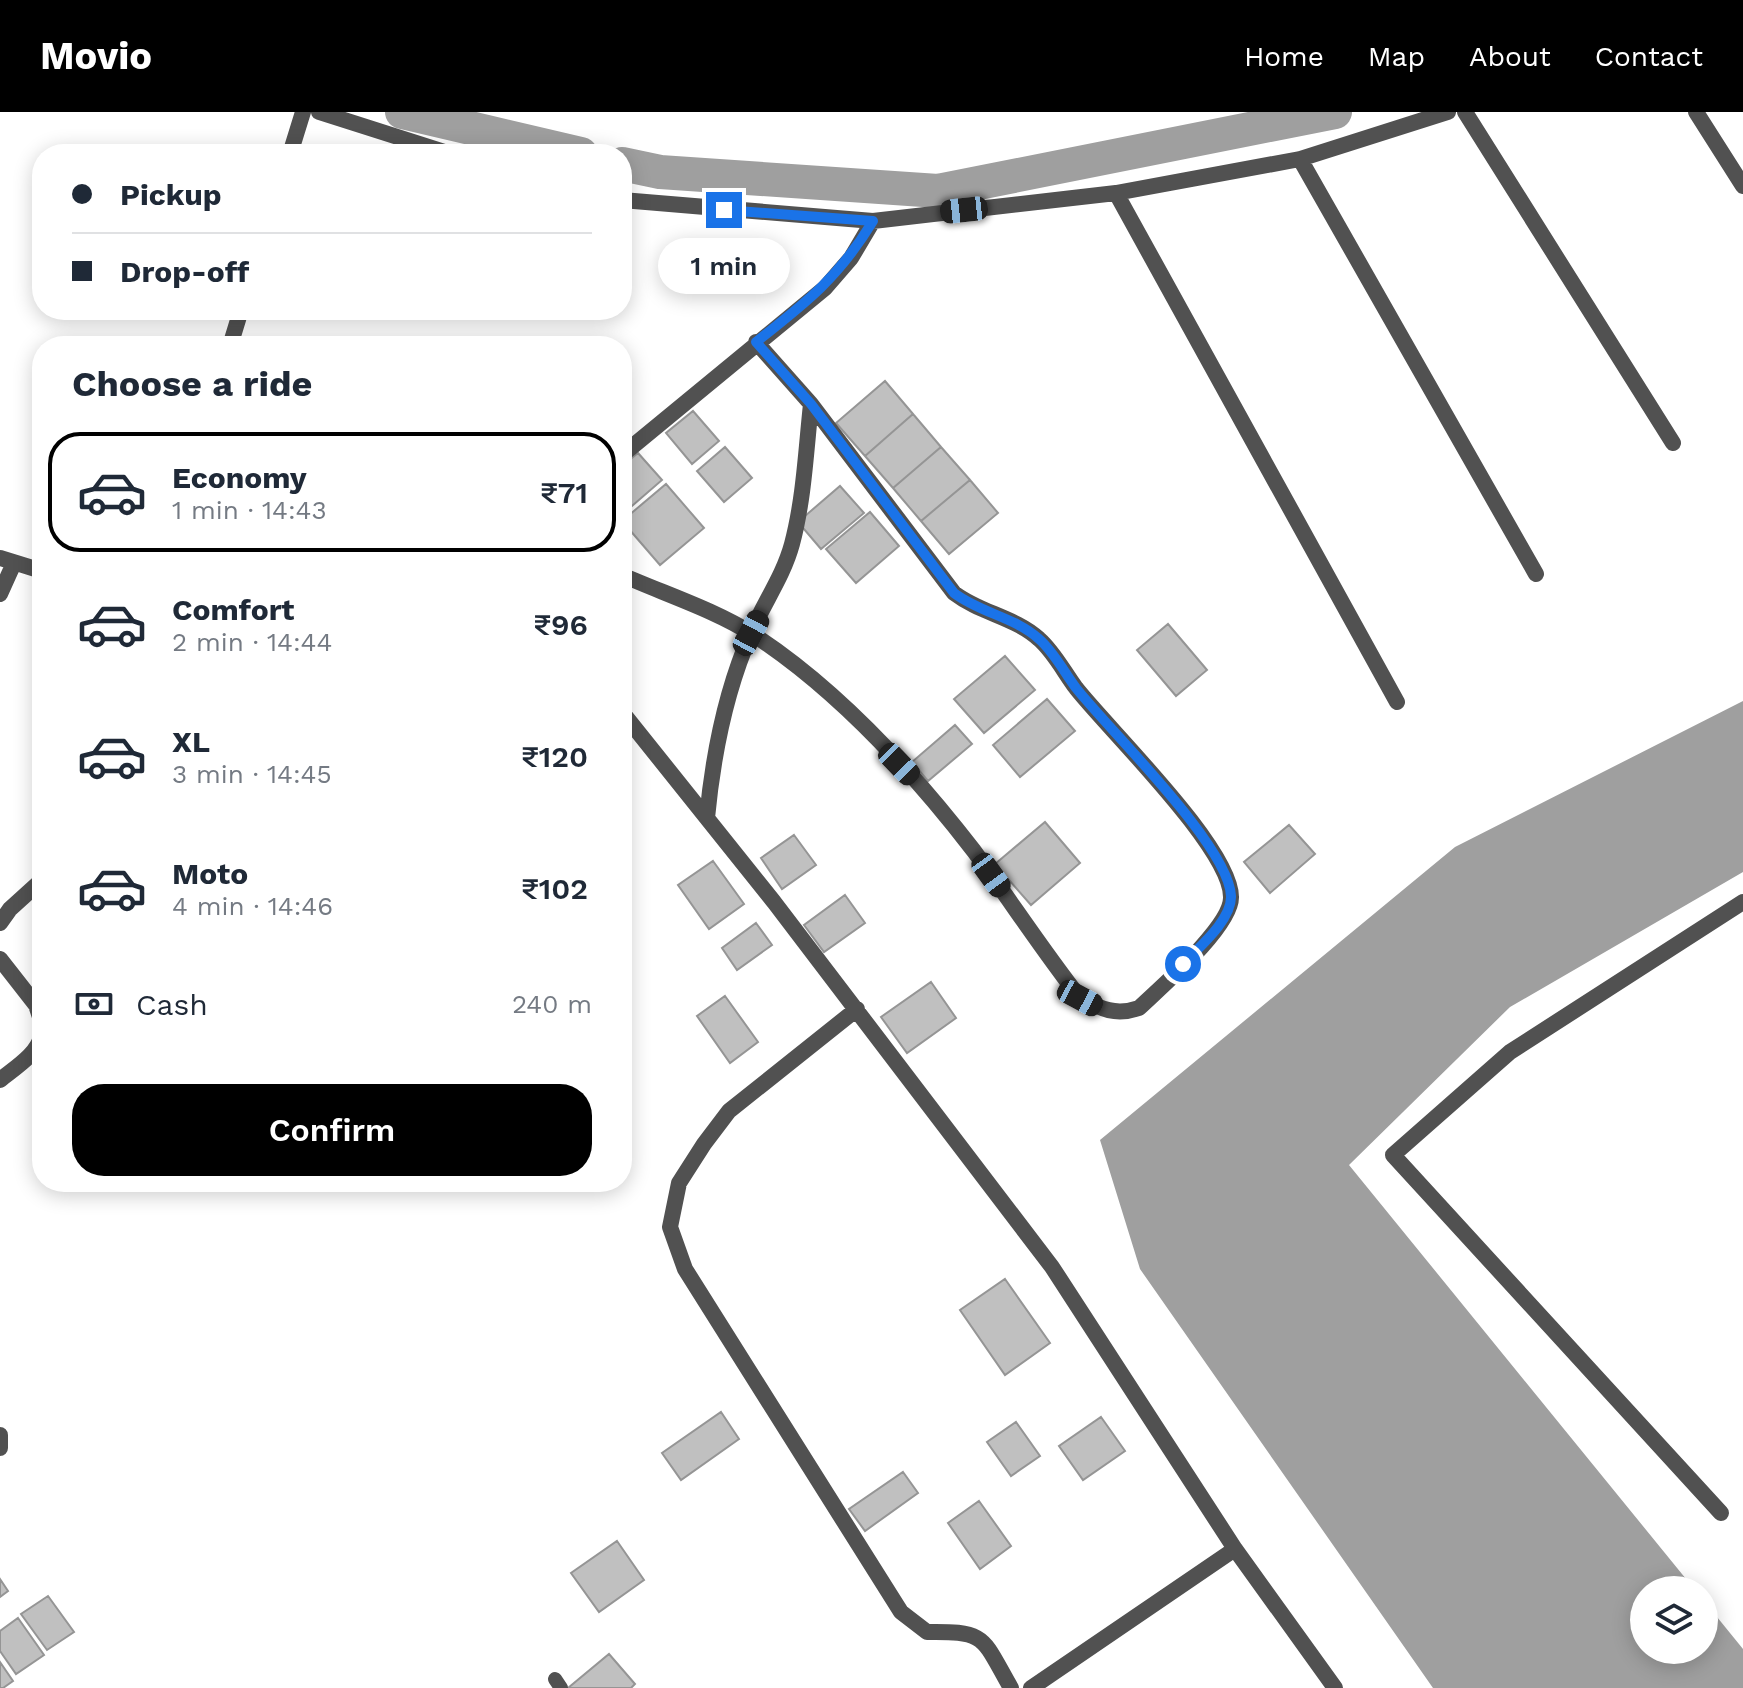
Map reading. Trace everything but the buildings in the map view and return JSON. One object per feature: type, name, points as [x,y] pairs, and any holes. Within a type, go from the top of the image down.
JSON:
[{"type":"street","points":[[293,144],[303,112]]},
{"type":"street","points":[[319,112],[420,144]]},
{"type":"street","points":[[632,201],[873,221],[1116,193],[1300,159],[1448,112]]},
{"type":"street","points":[[1465,112],[1673,443]]},
{"type":"street","points":[[1696,112],[1743,186]]},
{"type":"street","points":[[1300,159],[1536,574]]},
{"type":"street","points":[[1116,193],[1397,702]]},
{"type":"street","points":[[632,447],[825,288],[851,258],[873,221]]},
{"type":"street","points":[[632,579],[751,633],[788,659],[847,712],[916,782],[973,850],[1080,998],[1106,1012],[1127,1013],[1139,1008],[1204,942],[1226,914],[1232,898],[1226,873],[1201,834],[1076,688],[1041,641],[1026,629],[972,607],[954,593],[811,404],[756,342]]},
{"type":"street","points":[[707,818],[713,755],[751,633],[781,577],[792,542],[811,404]]},
{"type":"street","points":[[0,594],[7,560],[32,568]]},
{"type":"street","points":[[632,724],[857,1009],[1052,1267],[1235,1549],[1335,1688]]},
{"type":"street","points":[[0,923],[32,889]]},
{"type":"street","points":[[1721,1513],[1393,1155],[1510,1052],[1743,902]]},
{"type":"street","points":[[0,959],[32,1000]]},
{"type":"street","points":[[857,1009],[729,1111],[679,1183],[670,1227],[685,1269],[901,1612],[927,1632],[956,1629],[973,1634],[986,1646],[1011,1688]]},
{"type":"street","points":[[0,1080],[32,1052]]},
{"type":"street","points":[[0,1435],[0,1448]]},
{"type":"street","points":[[1031,1688],[1235,1549]]},
{"type":"shaded area","points":[[1743,701],[1743,872],[1510,1007],[1349,1165],[1684,1576],[1630,1576],[1630,1664],[1718,1664],[1718,1618],[1743,1649],[1743,1688],[1433,1688],[1140,1269],[1100,1140],[1455,847]]},
{"type":"waterway","points":[[402,112],[538,144]]},
{"type":"waterway","points":[[632,166],[660,172],[938,191],[1335,112]]},
{"type":"route","points":[[724,210],[873,221],[851,258],[825,288],[756,342],[811,404],[954,593],[972,607],[1026,629],[1041,641],[1076,688],[1201,834],[1226,873],[1232,898],[1226,914],[1183,964]]}]
